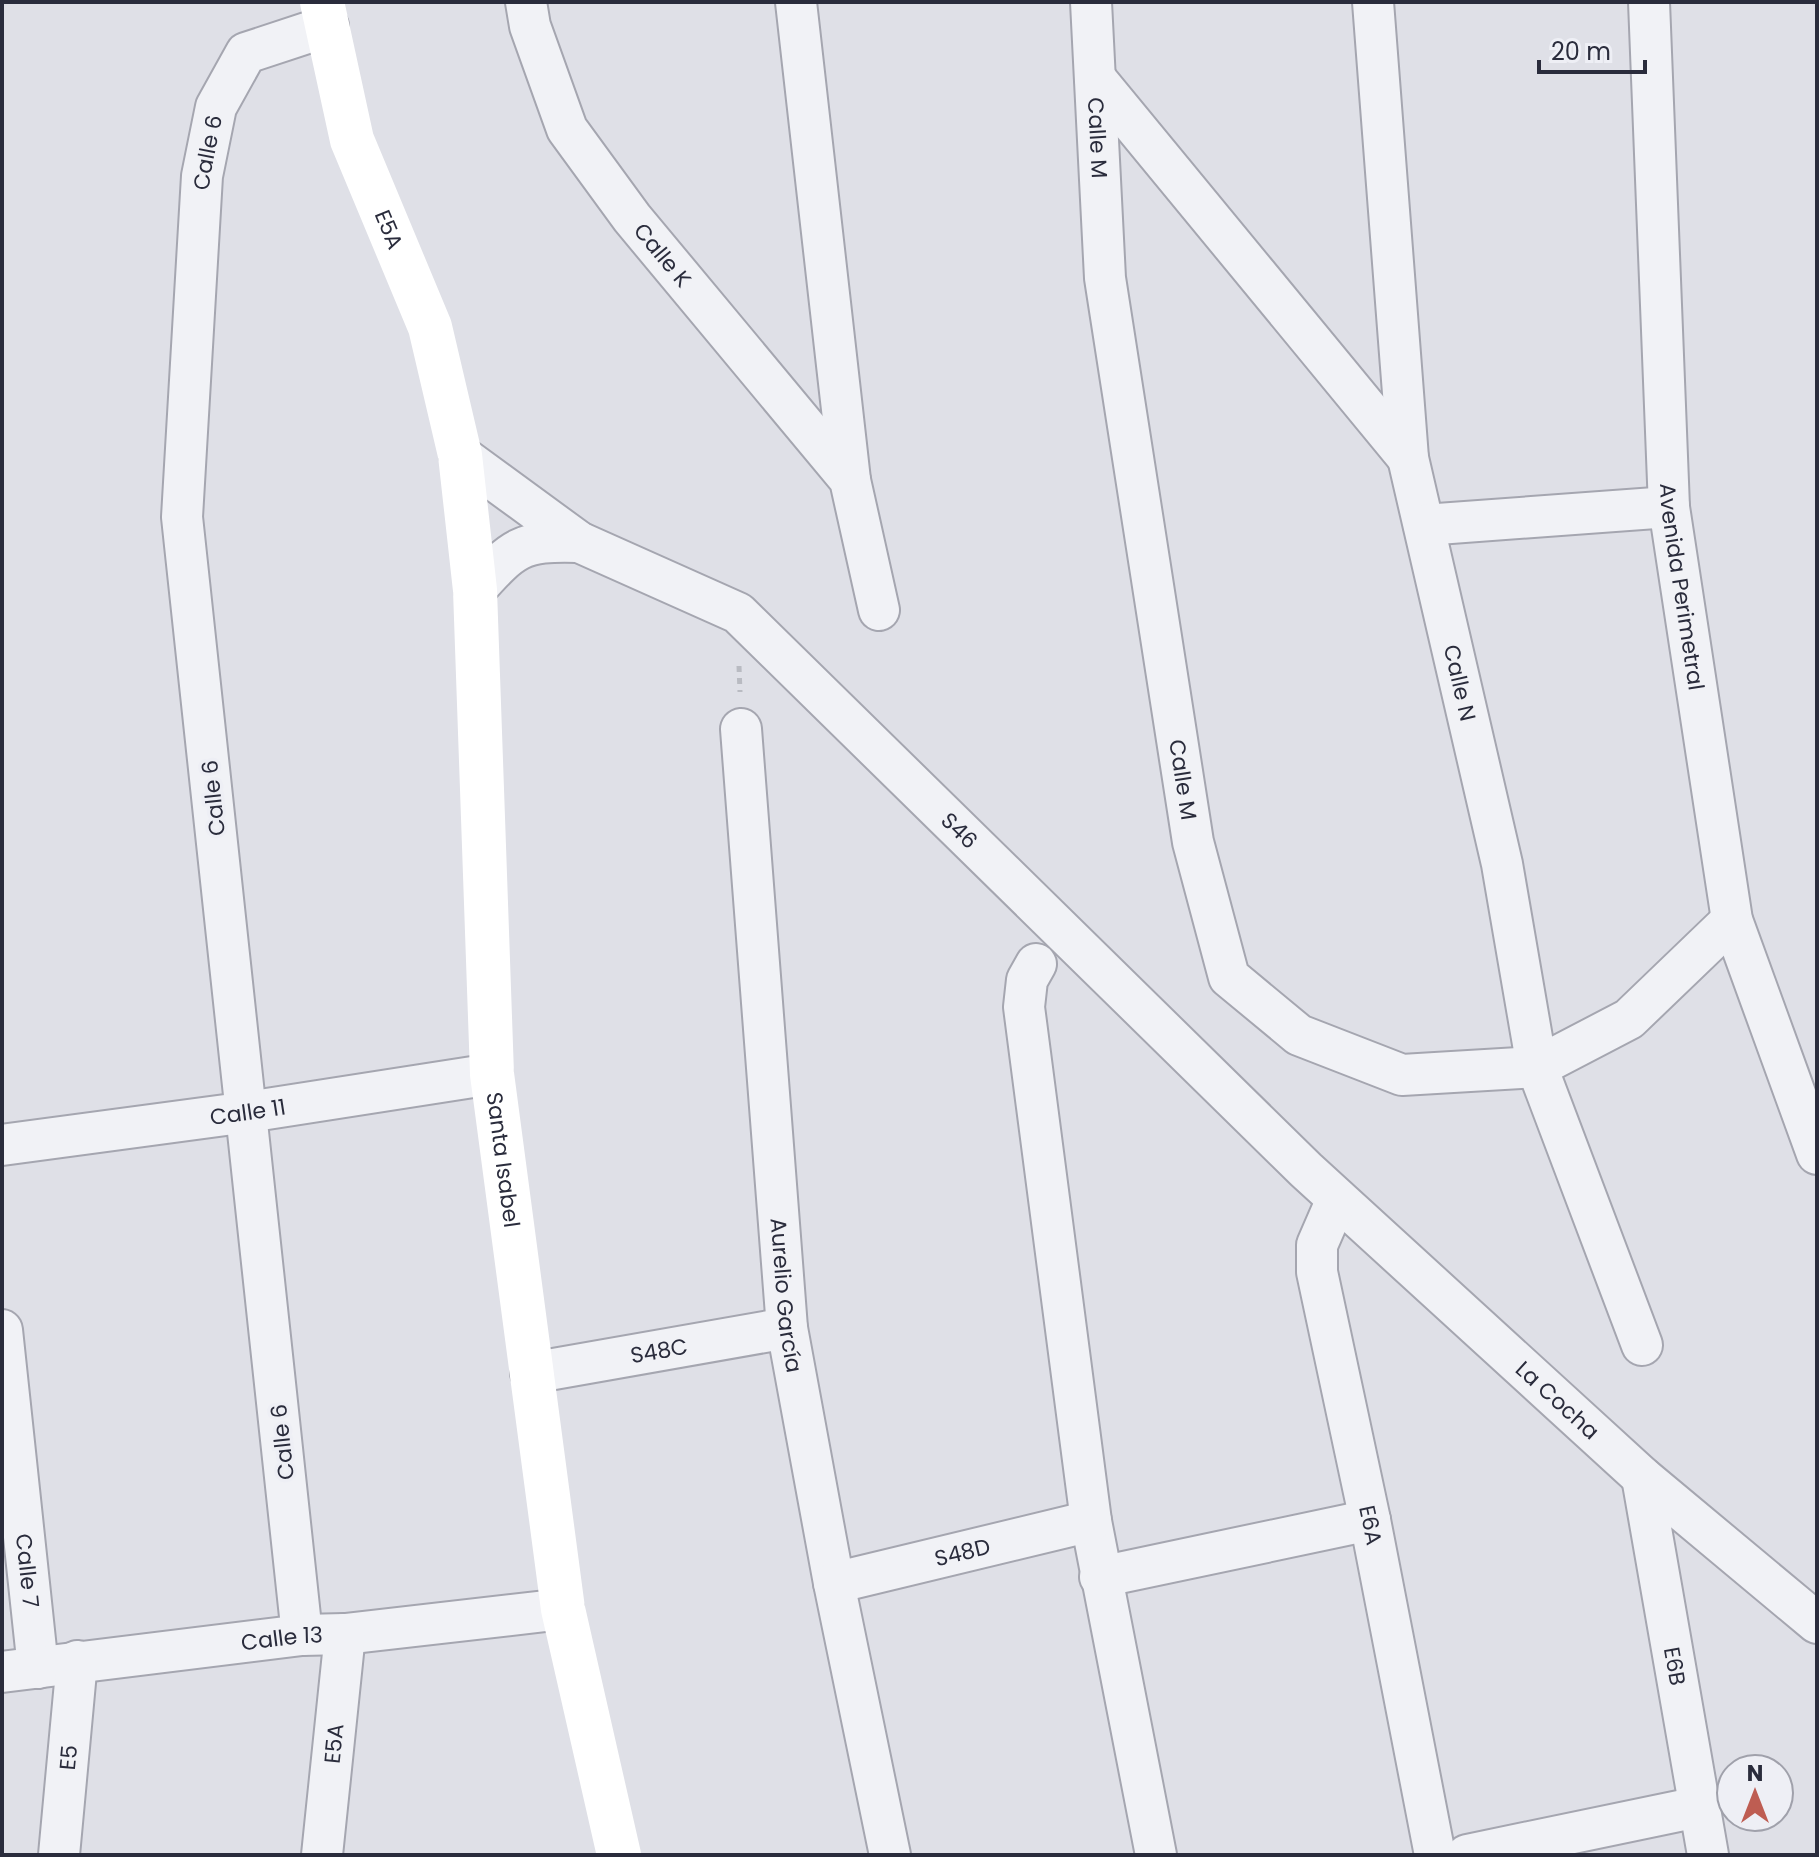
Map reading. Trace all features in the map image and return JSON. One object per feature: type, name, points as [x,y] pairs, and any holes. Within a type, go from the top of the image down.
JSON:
[{"type":"street","name":"Calle K","points":[[526,2],[530,26],[567,129],[632,218],[850,480]]},
{"type":"street","name":"Calle K","points":[[796,2],[850,480],[879,610]]},
{"type":"street","name":"Calle M","points":[[1091,2],[1105,278],[1193,842],[1229,977],[1299,1035],[1402,1075],[1537,1067],[1629,1019],[1732,920]]},
{"type":"street","name":"Calle N","points":[[1373,2],[1408,458],[1502,864],[1537,1067],[1642,1345]]},
{"type":"street","name":"Avenida Perimetral","points":[[1649,2],[1669,507],[1732,920],[1817,1154]]},
{"type":"street","name":"E5A","points":[[325,8],[352,140],[430,327],[460,455]]},
{"type":"street","name":"Calle 6","points":[[302,1635],[182,517],[202,176],[216,107],[246,53],[325,8]]},
{"type":"street","points":[[1095,78],[1408,458]]},
{"type":"street","name":"S46","points":[[460,455],[579,542],[738,613],[1306,1170]]},
{"type":"street","name":"Santa Isabel","points":[[460,455],[475,590],[492,1074],[563,1609],[619,1855]]},
{"type":"street","points":[[1424,525],[1669,507]]},
{"type":"street","name":"S46","points":[[475,590],[505,557],[536,540],[579,542]]},
{"type":"street","name":"Aurelio García","points":[[741,729],[787,1328],[834,1583],[890,1855]]},
{"type":"street","points":[[1036,964],[1027,980],[1024,1007],[1091,1521],[1156,1855]]},
{"type":"street","name":"Calle 11","points":[[2,1145],[248,1112],[492,1074]]},
{"type":"street","name":"La Cocha","points":[[1306,1170],[1642,1477],[1817,1623]]},
{"type":"street","name":"E6A","points":[[1337,1199],[1323,1226],[1317,1272],[1370,1520],[1435,1855]]},
{"type":"street","name":"S48C","points":[[531,1373],[787,1328]]},
{"type":"street","name":"Calle 7","points":[[2,1330],[20,1670]]},
{"type":"street","name":"E6B","points":[[1642,1477],[1708,1855]]},
{"type":"street","points":[[1100,1577],[1370,1520]]},
{"type":"street","name":"S48D","points":[[834,1583],[1091,1521]]},
{"type":"street","name":"Calle 13","points":[[20,1670],[302,1635],[345,1634],[563,1609]]},
{"type":"street","name":"E5A","points":[[322,1855],[345,1634]]},
{"type":"street","name":"E5","points":[[59,1855],[77,1661]]},
{"type":"street","points":[[1467,1855],[1698,1807]]}]
